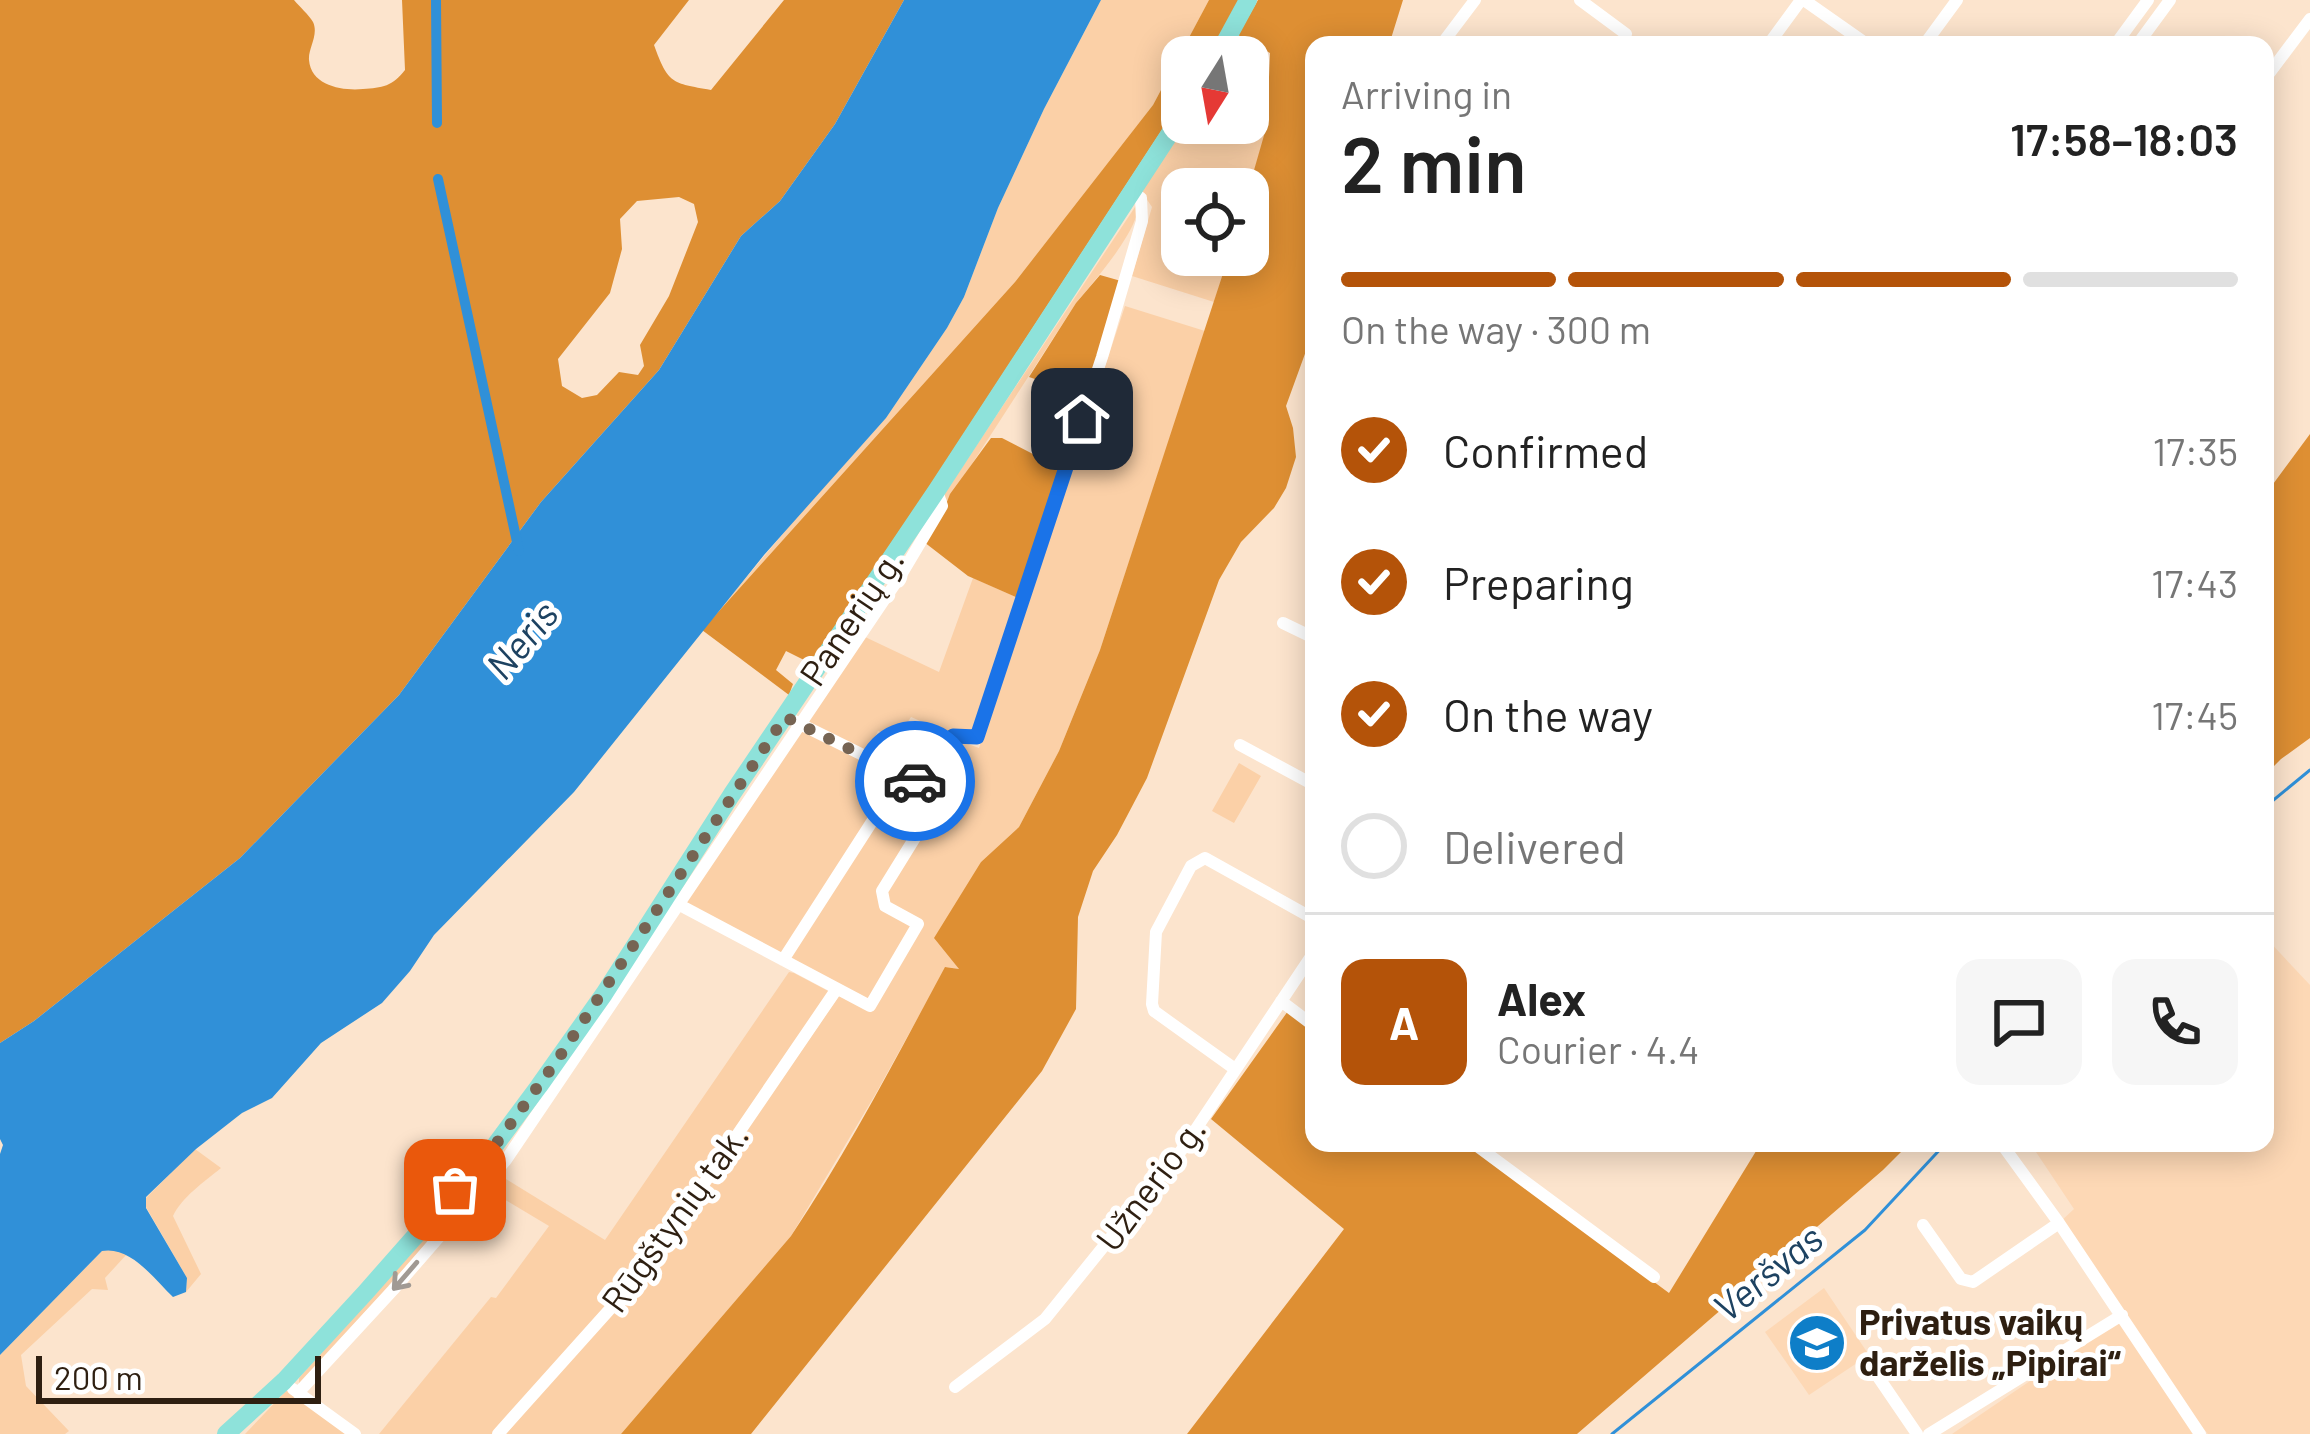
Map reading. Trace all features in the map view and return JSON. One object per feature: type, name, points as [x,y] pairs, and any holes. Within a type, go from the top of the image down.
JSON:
[{"type":"main road","points":[[1228,36],[1248,0]]},
{"type":"main road","name":"Panerių g.","points":[[226,1434],[291,1387],[493,1148],[673,901],[732,794],[792,720],[1163,144]]},
{"type":"street","points":[[1448,36],[1475,0]]},
{"type":"street","points":[[1580,0],[1626,34]]},
{"type":"street","points":[[1775,36],[1803,0],[1855,36]]},
{"type":"street","points":[[1931,36],[1957,0]]},
{"type":"street","points":[[2122,36],[2149,0]]},
{"type":"street","points":[[2144,36],[2170,0]]},
{"type":"street","points":[[2274,67],[2310,19]]},
{"type":"street","points":[[923,785],[948,740],[977,737],[1142,221],[1141,198],[1131,192]]},
{"type":"street","points":[[1283,623],[1305,634]]},
{"type":"street","points":[[673,901],[870,1006],[918,925],[885,905],[881,891],[942,794],[792,720]]},
{"type":"street","points":[[1240,745],[1305,780]]},
{"type":"street","points":[[783,960],[902,775]]},
{"type":"street","points":[[1234,1069],[1154,1011],[1156,932],[1191,866],[1205,859],[1305,914]]},
{"type":"street","name":"Užnerio g.","points":[[955,1387],[1045,1319],[1184,1147],[1305,965]]},
{"type":"street","name":"Rūgštynių tak.","points":[[498,1434],[645,1270],[836,990]]},
{"type":"street","points":[[1281,1001],[1305,1019]]},
{"type":"street","points":[[1485,1152],[1654,1277]]},
{"type":"street","points":[[2008,1152],[2200,1434]]},
{"type":"street","points":[[1923,1225],[1961,1279],[1973,1282],[2059,1223]]},
{"type":"street","points":[[1929,1434],[2122,1315]]},
{"type":"street","points":[[1870,1365],[1917,1434]]},
{"type":"street","points":[[291,1387],[356,1434]]},
{"type":"shaded area","points":[[0,0],[294,0],[315,27],[309,60],[315,76],[338,88],[355,89],[387,85],[405,70],[402,0],[689,0],[654,45],[673,80],[711,90],[784,0],[904,0],[835,124],[780,201],[741,236],[659,370],[541,502],[399,695],[240,858],[0,1043]],"holes":[[[679,197],[694,204],[698,222],[669,296],[640,345],[644,366],[638,375],[619,372],[597,395],[582,398],[562,386],[558,359],[610,293],[622,249],[620,219],[637,201]]]},
{"type":"shaded area","points":[[1101,0],[1209,0],[1190,36],[1161,36],[1161,90],[1153,105],[1015,282],[702,630],[886,418],[947,328],[1044,109]]},
{"type":"shaded area","points":[[1209,0],[1240,0],[1220,36],[1190,36]]},
{"type":"shaded area","points":[[1258,0],[1403,0],[1392,36],[1305,36],[1305,354],[1286,406],[1296,457],[1274,508],[1241,542],[1219,580],[1147,778],[1093,871],[1078,917],[1076,1009],[1042,1071],[751,1434],[621,1434],[791,1236],[812,1204],[945,967],[959,969],[934,938],[981,862],[1019,827],[1059,751],[1100,650],[1222,276],[1269,276],[1269,168],[1255,168],[1262,144],[1269,144],[1269,36],[1240,36]]},
{"type":"shaded area","points":[[1161,90],[1161,131],[929,487],[810,663],[786,651],[776,670],[793,684],[789,695],[702,630],[1015,282]]},
{"type":"shaded area","points":[[1168,144],[1262,144],[1255,168],[1161,168],[1161,276],[1222,276],[1214,302],[1132,276],[1152,207],[1139,188]]},
{"type":"shaded area","points":[[1139,201],[1125,240],[1076,303],[948,501],[943,496]]},
{"type":"shaded area","points":[[1100,275],[1121,281],[1085,396],[1029,377],[1076,303]]},
{"type":"shaded area","points":[[1125,306],[1205,331],[1100,650],[1059,751],[1019,827],[981,862],[949,955],[959,969],[946,967],[791,1236],[621,1434],[506,1434],[658,1258],[839,996],[871,1010],[922,926],[884,895],[941,801],[929,784],[955,739],[979,748]]},
{"type":"shaded area","points":[[2310,434],[2310,738],[2274,766],[2274,483]]},
{"type":"shaded area","points":[[991,438],[1002,438],[1062,469],[1018,598],[968,576],[924,542],[950,494]]},
{"type":"shaded area","points":[[973,578],[1018,598],[975,732],[948,733],[911,717],[904,728],[894,726],[889,735],[878,731],[867,753],[806,722],[863,636],[939,672]]},
{"type":"shaded area","points":[[799,729],[896,775],[782,957],[685,903]]},
{"type":"shaded area","points":[[1239,763],[1261,776],[1234,823],[1212,811]]},
{"type":"shaded area","points":[[902,780],[934,798],[879,897],[913,926],[868,1003],[786,959]]},
{"type":"shaded area","points":[[2274,947],[2310,985],[2310,1434],[2208,1434],[2169,1388],[2059,1223],[2074,1209],[2036,1152],[2274,1152]]},
{"type":"shaded area","points":[[789,972],[830,992],[635,1276],[493,1434],[379,1434],[491,1297],[496,1298],[549,1226],[487,1189],[498,1174],[605,1240]]},
{"type":"shaded area","points":[[1288,1011],[1305,1024],[1305,1152],[1478,1152],[1669,1293],[1755,1152],[1901,1152],[1577,1434],[1187,1434],[1344,1229],[1211,1119]]},
{"type":"shaded area","points":[[195,1149],[221,1168],[173,1216],[201,1274],[186,1292],[187,1278],[146,1207],[146,1198]]},
{"type":"shaded area","points":[[496,1159],[495,1168],[299,1385],[299,1378]]},
{"type":"shaded area","points":[[102,1251],[127,1254],[105,1278],[108,1290],[92,1289],[21,1355],[26,1386],[69,1431],[0,1434],[0,1355]]},
{"type":"shaded area","name":"Privatus vaikų darželis „Pipirai“","points":[[1824,1288],[1869,1355],[1809,1395],[1765,1332]]},
{"type":"shaded area","points":[[2118,1321],[2195,1434],[1952,1434]]},
{"type":"shaded area","points":[[290,1391],[351,1434],[245,1434]]},
{"type":"water","name":"Neris","points":[[904,0],[1101,0],[1044,109],[947,328],[886,418],[764,555],[574,792],[434,935],[382,1003],[321,1043],[272,1098],[242,1113],[196,1149],[146,1197],[146,1208],[187,1278],[186,1292],[173,1297],[132,1258],[102,1251],[0,1355],[0,1043],[240,858],[399,695],[541,502],[659,370],[741,236],[780,201],[835,124]]},
{"type":"waterway","points":[[436,0],[437,123]]},
{"type":"waterway","points":[[438,179],[519,551]]},
{"type":"waterway","name":"Veršvas","points":[[2274,800],[2310,770]]},
{"type":"waterway","name":"Veršvas","points":[[1612,1434],[1865,1230],[1938,1152]]},
{"type":"way so far","points":[[455,1190],[493,1148],[558,1059],[785,717],[915,781]]},
{"type":"place","name":"Privatus vaikų darželis „Pipirai“","points":[[1817,1343]]},
{"type":"route","points":[[915,781],[923,785],[953,736],[977,737],[1082,419]]}]
